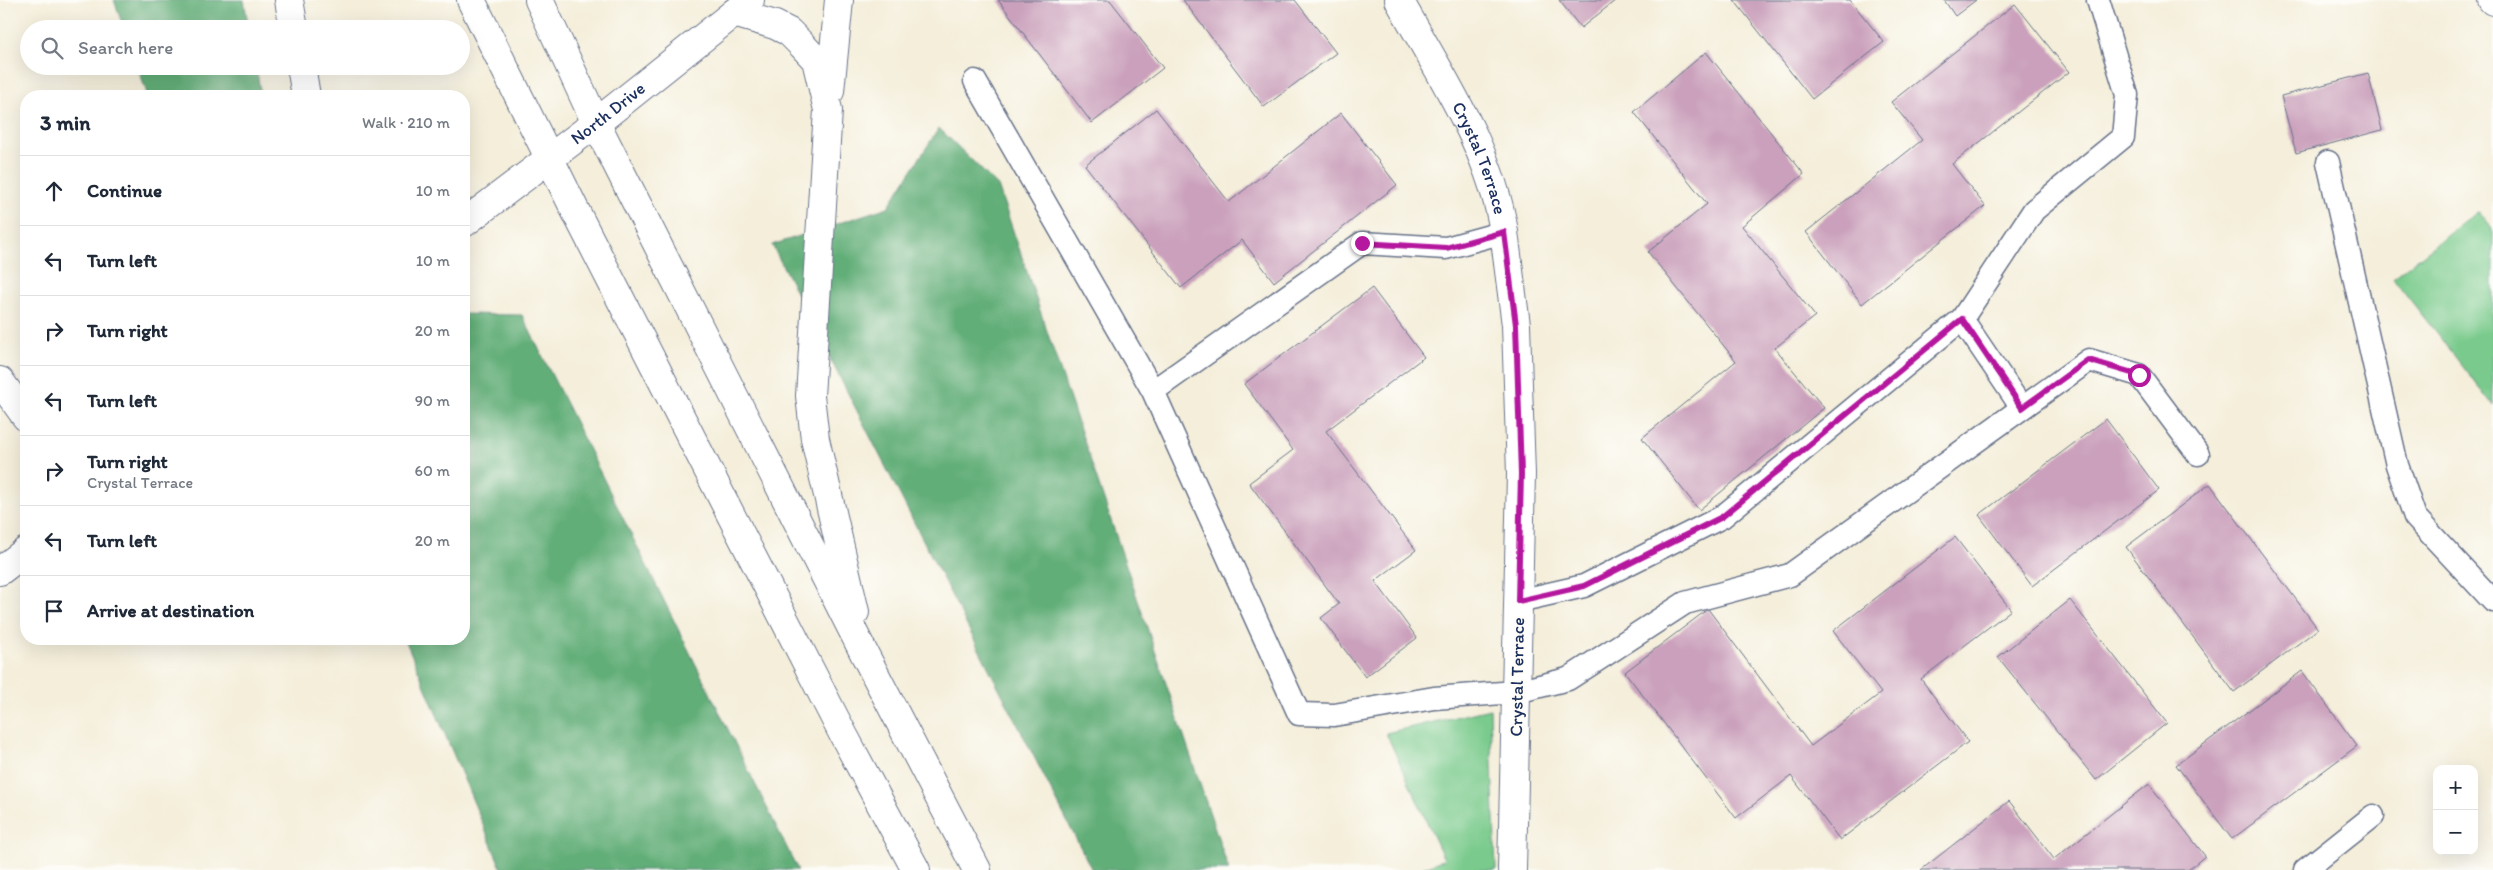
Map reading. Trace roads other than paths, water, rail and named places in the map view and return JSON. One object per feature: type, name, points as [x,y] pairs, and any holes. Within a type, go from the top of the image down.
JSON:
[{"type":"main road","points":[[289,0],[292,20]]},
{"type":"main road","points":[[471,0],[548,158],[843,734],[916,870]]},
{"type":"main road","points":[[539,0],[596,123],[864,655],[977,870]]},
{"type":"main road","points":[[839,0],[828,110],[810,396],[814,439],[864,655]]},
{"type":"main road","name":"Crystal Terrace","points":[[1399,0],[1478,143],[1502,219],[1504,232],[1516,325],[1521,474],[1512,870]]},
{"type":"main road","points":[[742,7],[789,32],[816,60],[828,110]]},
{"type":"main road","name":"North Drive","points":[[470,218],[596,123],[742,7]]},
{"type":"main road","points":[[302,75],[305,90]]},
{"type":"main road","points":[[0,381],[20,409]]},
{"type":"main road","points":[[0,571],[20,556]]},
{"type":"lane","points":[[1518,601],[1584,586],[1722,517],[1962,319],[2034,210],[2123,137],[2127,95],[2098,0]]},
{"type":"lane","points":[[975,82],[1153,391],[1299,714],[1334,715],[1434,698],[1516,692],[1568,679],[1685,604],[1790,575],[2088,360],[2139,375],[2198,454]]},
{"type":"lane","points":[[2328,162],[2397,465],[2415,517],[2493,601]]},
{"type":"lane","points":[[1153,391],[1362,243],[1446,248],[1504,232]]},
{"type":"lane","points":[[1962,319],[2022,408]]},
{"type":"lane","points":[[2305,870],[2373,816]]}]
